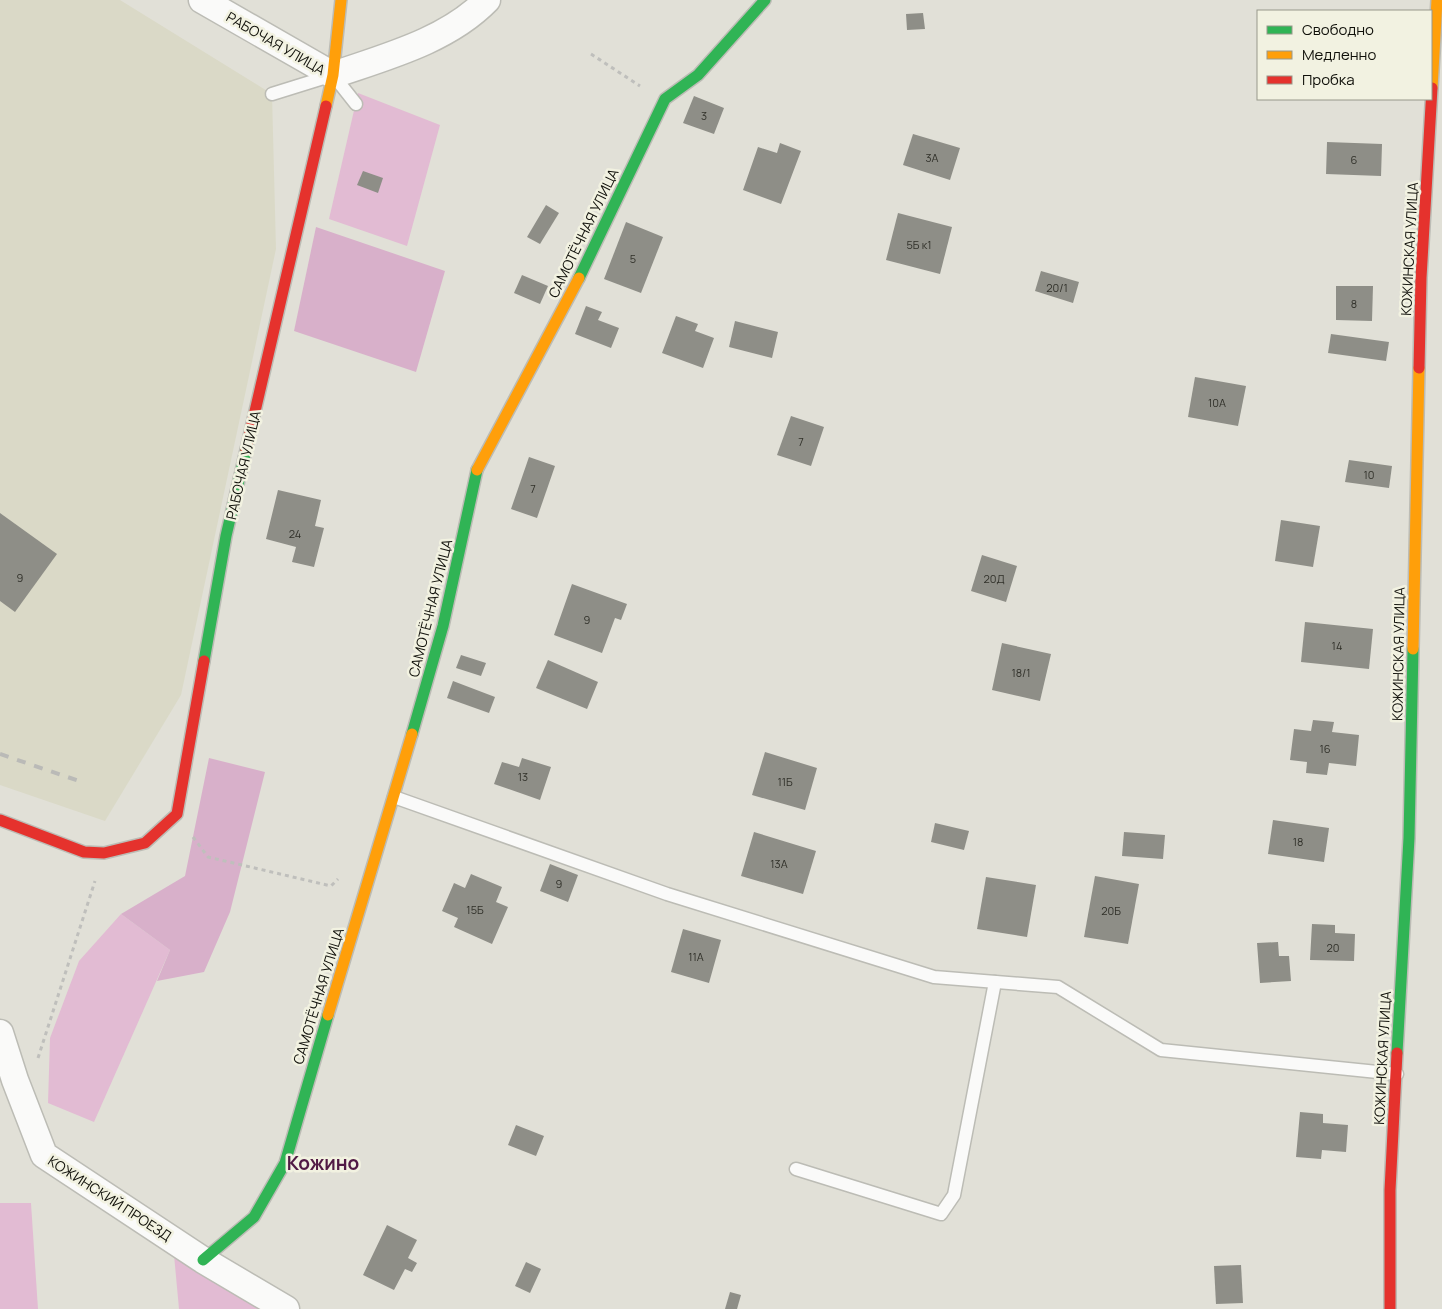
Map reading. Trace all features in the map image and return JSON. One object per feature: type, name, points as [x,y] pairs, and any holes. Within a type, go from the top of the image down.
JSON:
[{"type":"street","name":"РАБОЧАЯ УЛИЦА","points":[[177,814],[226,536],[333,75],[202,0]]},
{"type":"street","points":[[341,0],[333,75],[416,46],[450,28],[487,0]]},
{"type":"street","name":"САМОТЁЧНАЯ УЛИЦА","points":[[203,1260],[254,1217],[285,1163],[394,798],[443,626],[478,467],[572,293],[665,99],[698,75],[765,0]]},
{"type":"street","name":"КОЖИНСКАЯ УЛИЦА","points":[[1432,87],[1437,0]]},
{"type":"street","name":"КОЖИНСКАЯ УЛИЦА","points":[[1390,1309],[1390,1190],[1409,838],[1421,278],[1431,100]]},
{"type":"street","points":[[0,820],[84,852],[104,853],[145,843],[177,814]]},
{"type":"street","name":"КОЖИНСКИЙ ПРОЕЗД","points":[[0,1034],[15,1080],[44,1155],[203,1260],[286,1309]]},
{"type":"lane","points":[[272,94],[333,75],[356,104]]},
{"type":"lane","points":[[394,798],[668,894],[934,977],[1058,987],[1162,1050],[1397,1074]]},
{"type":"lane","points":[[796,1169],[941,1214],[954,1196],[995,982]]},
{"type":"path","points":[[591,54],[646,89]]},
{"type":"path","points":[[177,814],[208,857],[331,886],[345,873]]},
{"type":"path","points":[[37,1062],[104,853]]},
{"type":"shaded area","points":[[0,0],[120,0],[272,94],[276,249],[181,695],[105,821],[0,785]]},
{"type":"shaded area","points":[[358,93],[440,125],[407,246],[329,219]]},
{"type":"shaded area","points":[[316,227],[445,271],[416,372],[294,331]]},
{"type":"shaded area","points":[[209,758],[265,772],[230,912],[204,972],[157,981],[170,950],[121,914],[185,876]]},
{"type":"shaded area","points":[[121,914],[170,950],[94,1122],[48,1103],[50,1038],[79,961]]},
{"type":"shaded area","points":[[0,1203],[31,1203],[38,1309],[0,1309]]},
{"type":"shaded area","points":[[174,1255],[261,1309],[179,1309]]},
{"type":"building","points":[[923,13],[925,29],[907,30],[906,14]]},
{"type":"building","points":[[694,96],[724,108],[714,134],[683,123]]},
{"type":"building","points":[[913,134],[960,148],[950,180],[903,165]]},
{"type":"building","points":[[1327,142],[1382,144],[1381,176],[1326,174]]},
{"type":"building","points":[[780,143],[801,151],[781,204],[743,190],[758,147],[777,153]]},
{"type":"building","points":[[363,171],[383,178],[378,193],[357,185]]},
{"type":"building","points":[[546,205],[559,213],[540,244],[527,237]]},
{"type":"building","points":[[898,213],[952,227],[940,274],[886,260]]},
{"type":"building","points":[[626,222],[663,237],[641,293],[604,279]]},
{"type":"building","points":[[1041,271],[1079,282],[1073,303],[1035,291]]},
{"type":"building","points":[[522,275],[548,286],[540,304],[514,293]]},
{"type":"building","points":[[1336,286],[1373,286],[1372,321],[1336,320]]},
{"type":"building","points":[[586,306],[602,312],[598,320],[619,328],[611,348],[575,334]]},
{"type":"building","points":[[676,316],[698,324],[695,331],[714,338],[703,368],[662,353]]},
{"type":"building","points":[[735,321],[778,332],[772,358],[729,347]]},
{"type":"building","points":[[1331,334],[1389,342],[1386,361],[1328,353]]},
{"type":"building","points":[[1195,377],[1246,386],[1238,426],[1188,417]]},
{"type":"building","points":[[791,416],[824,427],[811,466],[777,455]]},
{"type":"building","points":[[529,457],[555,466],[537,518],[511,509]]},
{"type":"building","points":[[1349,460],[1392,466],[1389,488],[1345,482]]},
{"type":"building","points":[[278,490],[321,500],[315,526],[324,528],[314,567],[292,562],[296,547],[266,539]]},
{"type":"building","points":[[0,513],[57,554],[15,612],[0,601]]},
{"type":"building","points":[[1281,520],[1320,526],[1313,567],[1275,561]]},
{"type":"building","points":[[982,555],[1017,566],[1006,602],[971,591]]},
{"type":"building","points":[[572,584],[627,604],[621,620],[615,618],[602,653],[554,635]]},
{"type":"building","points":[[1305,622],[1373,629],[1369,669],[1301,662]]},
{"type":"building","points":[[1002,643],[1051,654],[1040,701],[992,690]]},
{"type":"building","points":[[461,655],[486,663],[481,676],[456,668]]},
{"type":"building","points":[[548,660],[598,682],[587,709],[536,688]]},
{"type":"building","points":[[453,681],[495,697],[489,713],[447,698]]},
{"type":"building","points":[[1313,720],[1334,722],[1332,732],[1359,735],[1356,766],[1329,763],[1327,775],[1306,773],[1307,762],[1290,760],[1294,729],[1311,731]]},
{"type":"building","points":[[765,752],[817,768],[805,810],[752,795]]},
{"type":"building","points":[[522,758],[551,767],[540,800],[494,784],[502,762],[519,767]]},
{"type":"building","points":[[1273,820],[1329,828],[1324,862],[1268,854]]},
{"type":"building","points":[[935,823],[969,831],[964,850],[931,842]]},
{"type":"building","points":[[754,832],[816,851],[803,894],[741,876]]},
{"type":"building","points":[[1124,832],[1165,835],[1163,859],[1122,856]]},
{"type":"building","points":[[550,864],[578,875],[568,902],[540,891]]},
{"type":"building","points":[[471,874],[502,887],[496,902],[508,907],[492,944],[454,927],[458,918],[442,911],[454,883],[465,888]]},
{"type":"building","points":[[1095,876],[1139,884],[1128,944],[1084,937]]},
{"type":"building","points":[[986,877],[1036,885],[1027,937],[977,929]]},
{"type":"building","points":[[1312,924],[1335,925],[1335,933],[1355,934],[1354,961],[1310,960]]},
{"type":"building","points":[[683,929],[721,940],[709,983],[671,972]]},
{"type":"building","points":[[1278,942],[1279,956],[1289,956],[1291,981],[1260,983],[1257,943]]},
{"type":"building","points":[[1300,1112],[1323,1114],[1323,1123],[1348,1125],[1346,1152],[1322,1150],[1321,1159],[1296,1157]]},
{"type":"building","points":[[516,1125],[544,1136],[536,1156],[508,1145]]},
{"type":"building","points":[[387,1225],[417,1240],[408,1258],[417,1263],[412,1272],[405,1269],[394,1290],[363,1275]]},
{"type":"building","points":[[526,1262],[541,1269],[530,1293],[515,1286]]},
{"type":"building","points":[[1241,1265],[1243,1303],[1216,1304],[1214,1266]]},
{"type":"building","points":[[730,1292],[741,1295],[737,1309],[725,1309]]},
{"type":"railway","points":[[0,754],[85,783]]},
{"type":"traffic: fast","points":[[579,278],[665,99],[698,75],[765,0]]},
{"type":"traffic: fast","points":[[204,661],[226,536],[246,450]]},
{"type":"traffic: fast","points":[[412,734],[443,626],[477,470]]},
{"type":"traffic: fast","points":[[1397,1053],[1409,838],[1413,649]]},
{"type":"traffic: fast","points":[[203,1260],[254,1217],[285,1163],[328,1015]]},
{"type":"traffic: slow","points":[[326,106],[333,75],[341,0]]},
{"type":"traffic: slow","points":[[1432,88],[1437,0]]},
{"type":"traffic: slow","points":[[477,470],[579,278]]},
{"type":"traffic: slow","points":[[1413,649],[1419,368]]},
{"type":"traffic: slow","points":[[328,1015],[412,734]]},
{"type":"traffic: jam","points":[[1419,368],[1421,278],[1431,100]]},
{"type":"traffic: jam","points":[[246,450],[326,106]]},
{"type":"traffic: jam","points":[[0,820],[84,852],[104,853],[145,843],[177,814],[204,661]]},
{"type":"traffic: jam","points":[[1390,1309],[1390,1190],[1397,1053]]},
{"type":"district","name":"Кожино","points":[[323,1163]]}]
